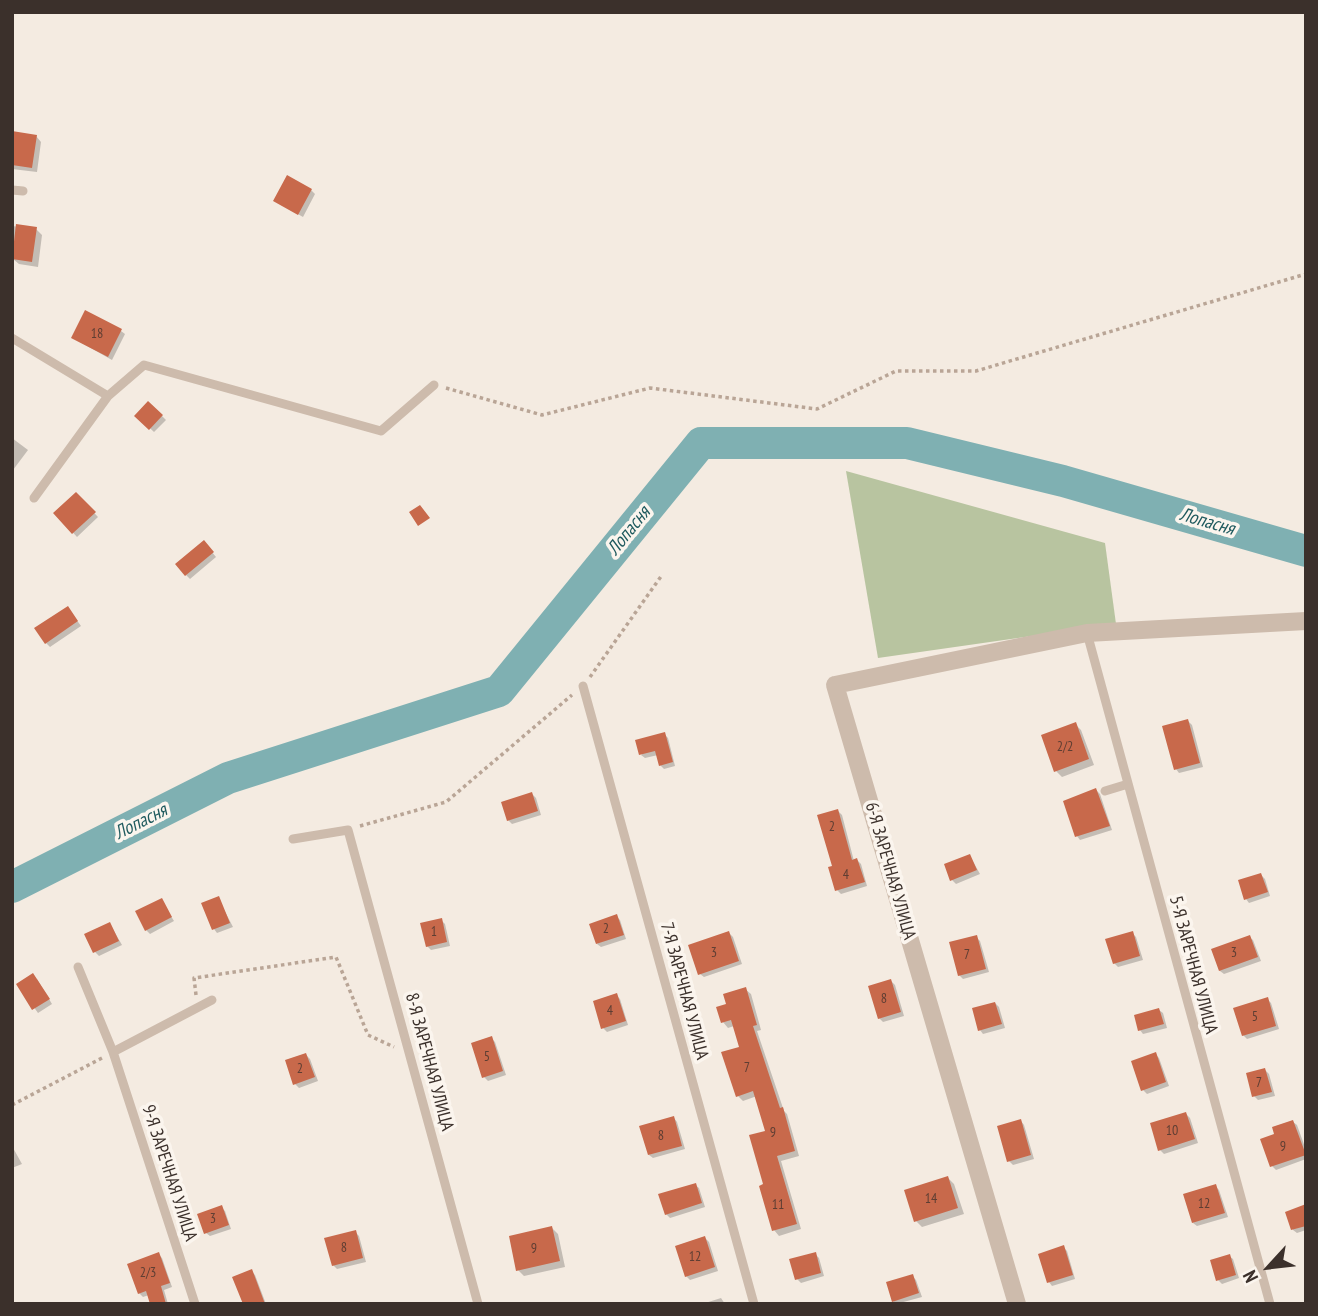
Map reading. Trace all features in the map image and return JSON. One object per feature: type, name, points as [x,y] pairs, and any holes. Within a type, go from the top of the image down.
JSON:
[{"type":"street","points":[[1087,634],[1306,621]]},
{"type":"street","name":"6-Я ЗАРЕЧНАЯ УЛИЦА","points":[[1017,1304],[835,685],[1087,634]]},
{"type":"lane","points":[[12,190],[23,191]]},
{"type":"lane","points":[[12,338],[108,396]]},
{"type":"lane","points":[[34,498],[108,396],[144,365],[381,430],[434,384]]},
{"type":"lane","name":"5-Я ЗАРЕЧНАЯ УЛИЦА","points":[[1087,634],[1270,1304]]},
{"type":"lane","name":"7-Я ЗАРЕЧНАЯ УЛИЦА","points":[[583,686],[754,1304]]},
{"type":"lane","points":[[1105,791],[1128,784]]},
{"type":"lane","points":[[293,839],[348,830]]},
{"type":"lane","name":"8-Я ЗАРЕЧНАЯ УЛИЦА","points":[[348,830],[478,1304]]},
{"type":"lane","name":"9-Я ЗАРЕЧНАЯ УЛИЦА","points":[[78,967],[113,1052],[195,1304]]},
{"type":"lane","points":[[113,1052],[212,1000]]},
{"type":"path","points":[[434,384],[542,415],[650,388],[817,409],[895,371],[976,370],[1306,275]]},
{"type":"path","points":[[348,830],[446,802],[583,686],[662,575]]},
{"type":"path","points":[[198,1007],[194,978],[336,957],[368,1035],[411,1055]]},
{"type":"path","points":[[12,1105],[113,1052]]},
{"type":"green space","points":[[846,471],[1105,543],[1116,624],[878,658]]},
{"type":"building","points":[[12,131],[37,135],[32,168],[12,165]]},
{"type":"building","points":[[287,175],[312,189],[298,215],[273,201]]},
{"type":"building","points":[[16,224],[37,227],[32,262],[12,259]]},
{"type":"building","points":[[85,310],[122,329],[108,357],[71,338]]},
{"type":"building","points":[[148,401],[163,415],[149,430],[134,416]]},
{"type":"building","points":[[76,492],[96,512],[72,534],[53,513]]},
{"type":"building","points":[[420,505],[430,518],[418,526],[409,512]]},
{"type":"building","points":[[204,540],[214,552],[185,576],[175,564]]},
{"type":"building","points":[[68,606],[78,621],[45,644],[34,628]]},
{"type":"building","points":[[1188,719],[1200,763],[1174,770],[1162,726]]},
{"type":"building","points":[[1076,722],[1089,759],[1054,772],[1041,735]]},
{"type":"building","points":[[665,732],[673,762],[659,766],[655,751],[639,755],[635,740]]},
{"type":"building","points":[[1096,788],[1110,826],[1075,837],[1063,801]]},
{"type":"building","points":[[532,792],[538,811],[507,821],[501,802]]},
{"type":"building","points":[[838,809],[852,860],[857,858],[865,882],[835,891],[828,867],[832,866],[817,815]]},
{"type":"building","points":[[970,854],[977,870],[950,881],[944,864]]},
{"type":"building","points":[[1261,873],[1268,892],[1244,900],[1238,880]]},
{"type":"building","points":[[219,896],[230,923],[212,930],[201,903]]},
{"type":"building","points":[[162,898],[172,917],[145,931],[135,911]]},
{"type":"building","points":[[617,914],[624,935],[596,944],[589,924]]},
{"type":"building","points":[[442,918],[447,942],[426,947],[420,923]]},
{"type":"building","points":[[110,922],[119,941],[93,953],[84,934]]},
{"type":"building","points":[[729,931],[739,961],[698,975],[688,945]]},
{"type":"building","points":[[1133,931],[1140,956],[1113,964],[1105,939]]},
{"type":"building","points":[[977,935],[986,969],[958,976],[949,942]]},
{"type":"building","points":[[1250,935],[1258,957],[1219,971],[1211,949]]},
{"type":"building","points":[[33,973],[50,999],[32,1010],[16,984]]},
{"type":"building","points":[[891,979],[901,1012],[878,1019],[868,986]]},
{"type":"building","points":[[746,987],[757,1025],[753,1026],[780,1108],[783,1107],[795,1151],[777,1156],[797,1224],[772,1231],[759,1186],[763,1184],[749,1135],[765,1131],[753,1091],[736,1097],[721,1052],[739,1047],[731,1020],[721,1023],[716,1007],[726,1004],[723,994]]},
{"type":"building","points":[[617,993],[626,1021],[601,1029],[593,1001]]},
{"type":"building","points":[[1268,997],[1276,1026],[1242,1036],[1233,1008]]},
{"type":"building","points":[[995,1002],[1002,1024],[978,1031],[972,1008]]},
{"type":"building","points":[[1159,1008],[1164,1024],[1138,1031],[1134,1015]]},
{"type":"building","points":[[492,1036],[503,1071],[482,1078],[471,1043]]},
{"type":"building","points":[[1156,1052],[1166,1082],[1141,1091],[1131,1061]]},
{"type":"building","points":[[306,1053],[315,1077],[293,1085],[285,1060]]},
{"type":"building","points":[[1265,1068],[1272,1092],[1252,1097],[1246,1073]]},
{"type":"building","points":[[1186,1112],[1195,1139],[1158,1151],[1150,1123]]},
{"type":"building","points":[[674,1116],[682,1146],[648,1155],[639,1126]]},
{"type":"building","points":[[1021,1119],[1031,1155],[1007,1162],[997,1126]]},
{"type":"building","points":[[1293,1120],[1306,1155],[1270,1167],[1260,1139],[1274,1134],[1272,1127]]},
{"type":"building","points":[[948,1176],[958,1208],[914,1222],[904,1190]]},
{"type":"building","points":[[696,1183],[702,1203],[665,1215],[658,1194]]},
{"type":"building","points":[[1216,1184],[1225,1213],[1192,1223],[1183,1194]]},
{"type":"building","points":[[1306,1204],[1306,1226],[1291,1230],[1285,1212]]},
{"type":"building","points":[[222,1205],[229,1225],[204,1234],[197,1214]]},
{"type":"building","points":[[552,1226],[560,1261],[516,1271],[509,1236]]},
{"type":"building","points":[[356,1230],[363,1258],[332,1266],[324,1238]]},
{"type":"building","points":[[705,1236],[715,1267],[685,1277],[675,1246]]},
{"type":"building","points":[[1064,1245],[1073,1275],[1047,1283],[1038,1254]]},
{"type":"building","points":[[159,1252],[170,1283],[161,1286],[166,1304],[150,1304],[146,1291],[138,1294],[127,1264]]},
{"type":"building","points":[[816,1252],[821,1273],[795,1280],[789,1259]]},
{"type":"building","points":[[1230,1254],[1236,1275],[1216,1281],[1210,1260]]},
{"type":"building","points":[[252,1269],[265,1304],[243,1304],[232,1277]]},
{"type":"building","points":[[913,1274],[919,1293],[892,1302],[886,1282]]},
{"type":"waterway","name":"Лопасня","points":[[12,887],[228,778],[499,691],[701,443],[907,443],[1063,481],[1306,551]]}]
